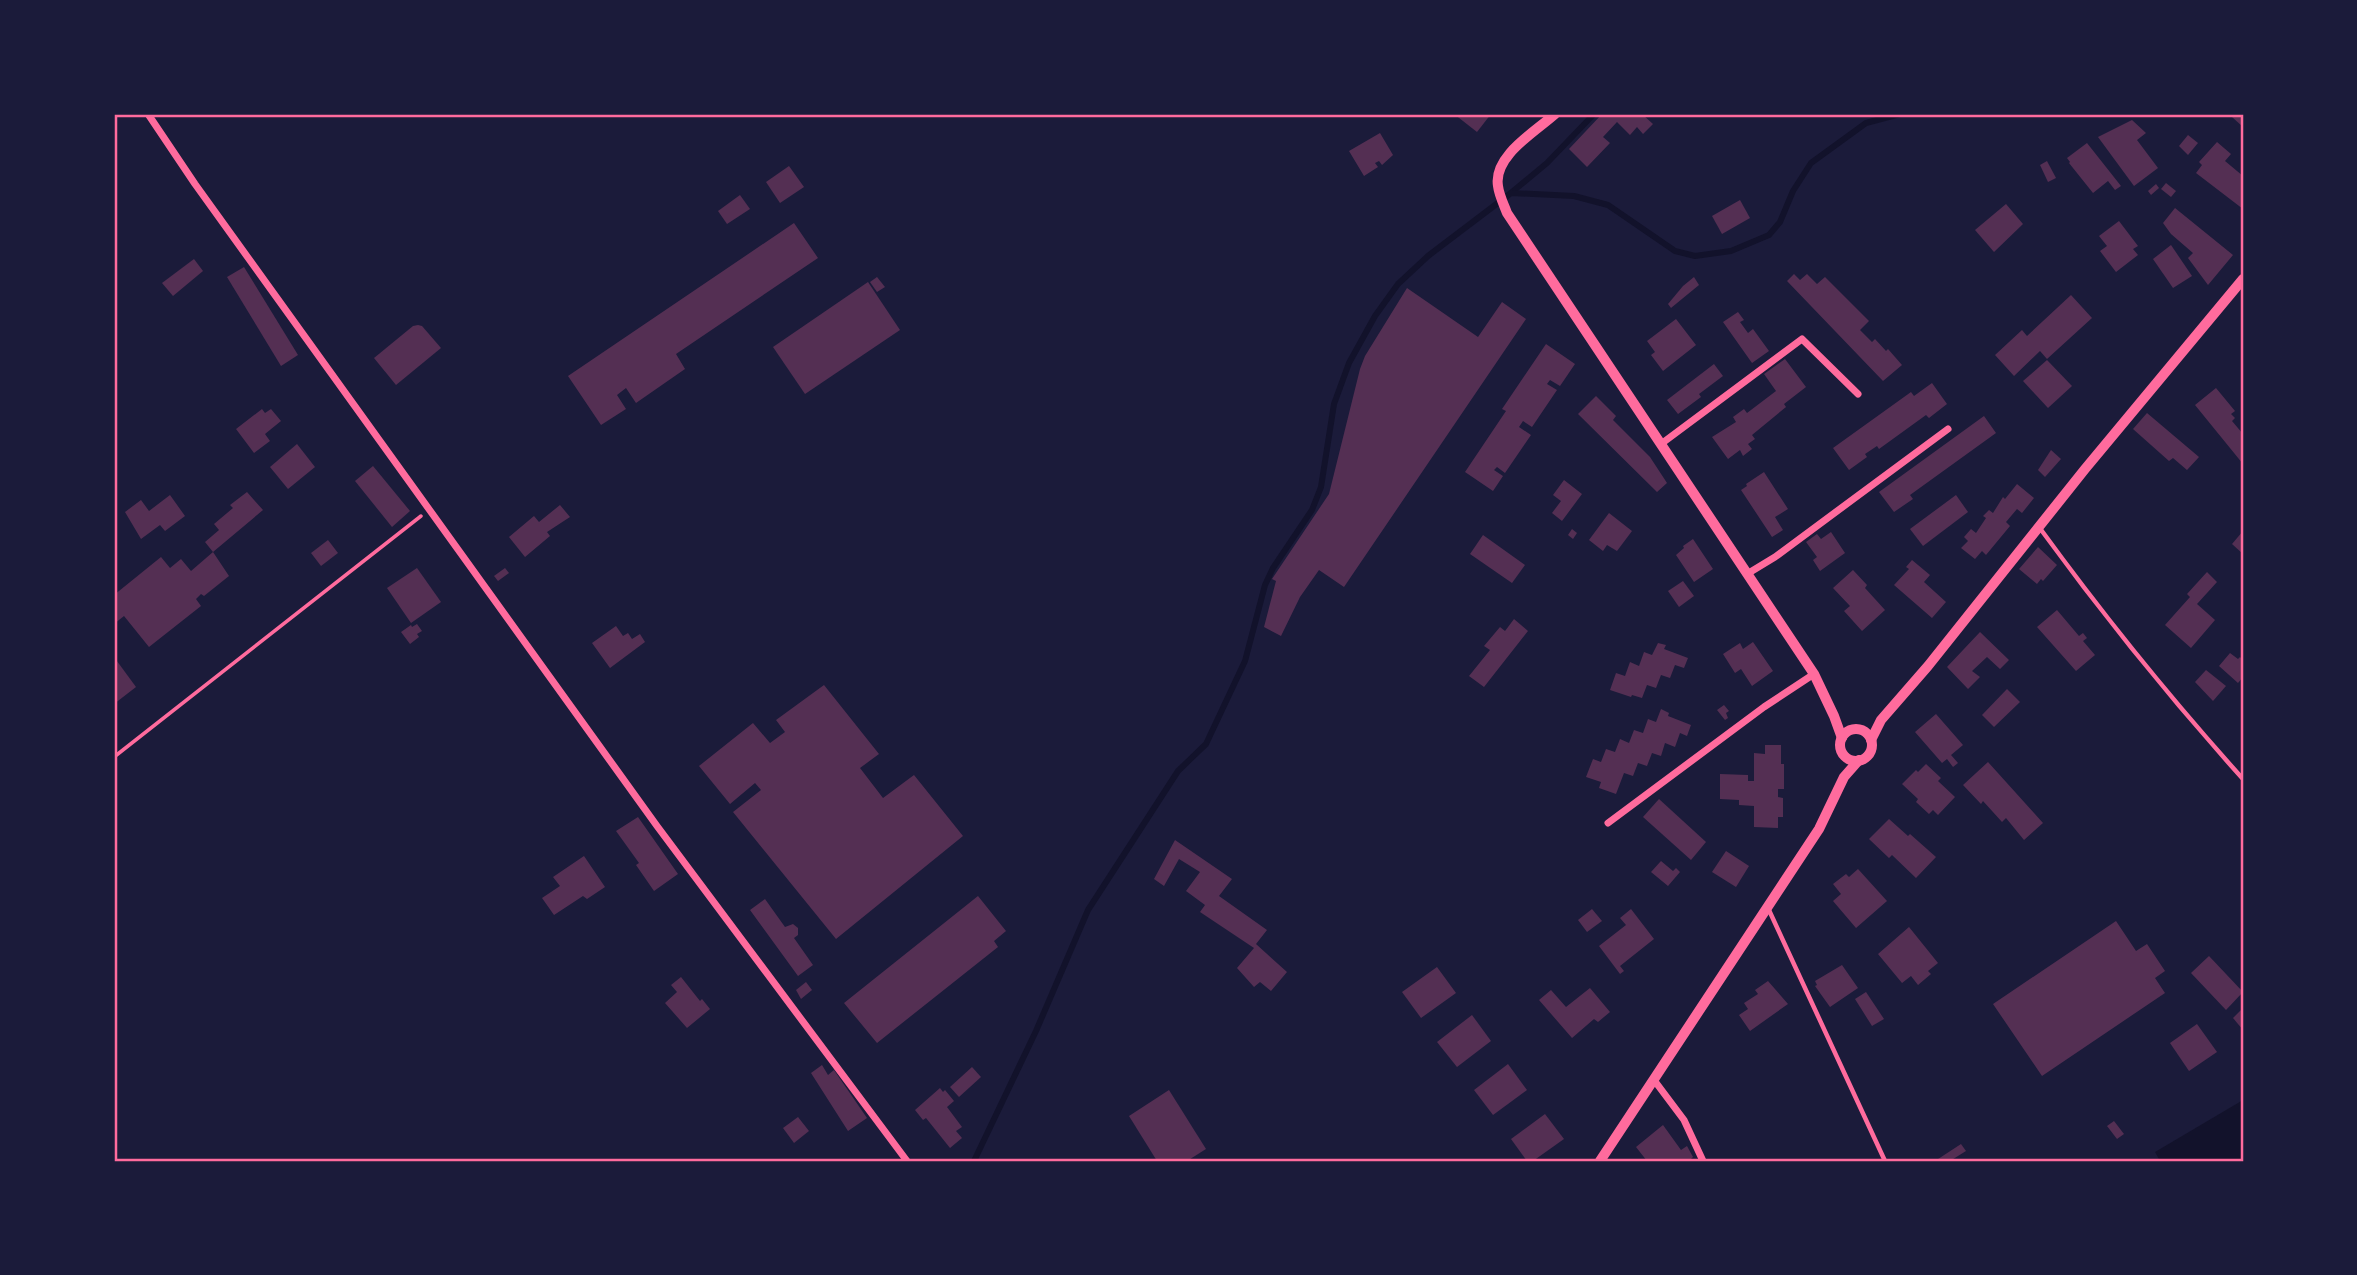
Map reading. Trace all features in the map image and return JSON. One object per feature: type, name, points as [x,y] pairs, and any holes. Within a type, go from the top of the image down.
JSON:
[{"type":"street","points":[[148,114],[203,195],[657,826],[907,1161]]},
{"type":"street","points":[[1555,114],[1507,156],[1497,172],[1498,188],[1507,213],[1814,674],[1835,716],[1842,738],[1840,748],[1845,757],[1844,777]]},
{"type":"street","points":[[1842,738],[1863,734],[1881,720],[2243,279]]},
{"type":"street","points":[[1661,444],[1802,339],[1858,394]]},
{"type":"street","points":[[1747,574],[1775,557],[1948,429]]},
{"type":"street","points":[[1608,823],[1814,674]]},
{"type":"street","points":[[1600,1161],[1819,829],[1844,777],[1868,755],[1863,734],[1835,716]]},
{"type":"street","points":[[1845,757],[1860,760]]},
{"type":"street","points":[[1654,1080],[1684,1121],[1703,1161]]},
{"type":"lane","points":[[2039,527],[2077,581],[2243,779]]},
{"type":"lane","points":[[1767,907],[1885,1161]]},
{"type":"path","points":[[114,757],[430,509]]},
{"type":"shaded area","points":[[2243,1100],[2243,1161],[2160,1161],[2155,1152]]},
{"type":"building","points":[[1454,114],[1491,114],[1477,132]]},
{"type":"building","points":[[1602,114],[1642,114],[1653,124],[1643,134],[1637,127],[1630,135],[1617,122],[1603,137],[1610,143],[1587,167],[1569,149]]},
{"type":"building","points":[[2235,114],[2243,114],[2243,127],[2232,117]]},
{"type":"building","points":[[2132,120],[2146,133],[2137,140],[2158,168],[2134,186],[2098,137]]},
{"type":"building","points":[[1380,133],[1393,155],[1382,165],[1379,161],[1375,163],[1378,167],[1364,176],[1349,151]]},
{"type":"building","points":[[2188,135],[2198,143],[2188,155],[2179,146]]},
{"type":"building","points":[[2217,142],[2231,154],[2225,161],[2243,176],[2243,209],[2196,173],[2202,165],[2199,162]]},
{"type":"building","points":[[2087,143],[2121,186],[2115,190],[2108,181],[2093,193],[2069,163],[2067,158]]},
{"type":"building","points":[[2047,161],[2056,178],[2048,182],[2040,165]]},
{"type":"building","points":[[789,166],[804,187],[780,203],[766,182]]},
{"type":"building","points":[[2166,183],[2176,191],[2171,197],[2161,189]]},
{"type":"building","points":[[2156,184],[2159,188],[2151,195],[2148,191]]},
{"type":"building","points":[[740,195],[750,209],[727,224],[718,211]]},
{"type":"building","points":[[1740,200],[1750,218],[1722,234],[1712,216]]},
{"type":"building","points":[[2006,204],[2023,224],[1994,252],[1975,230]]},
{"type":"building","points":[[2175,208],[2233,255],[2208,285],[2188,258],[2193,253],[2171,234],[2163,223]]},
{"type":"building","points":[[2119,221],[2138,246],[2133,249],[2138,255],[2116,272],[2100,251],[2107,246],[2099,236]]},
{"type":"building","points":[[794,223],[818,258],[676,354],[685,369],[636,403],[626,388],[617,395],[626,409],[601,425],[568,376]]},
{"type":"building","points":[[2171,245],[2192,276],[2173,288],[2153,259]]},
{"type":"building","points":[[194,259],[203,271],[173,296],[162,283]]},
{"type":"building","points":[[244,267],[298,355],[281,366],[227,277]]},
{"type":"building","points":[[1794,274],[1800,280],[1807,274],[1817,284],[1825,277],[1869,321],[1860,330],[1872,342],[1875,339],[1886,351],[1888,349],[1902,365],[1883,381],[1787,281]]},
{"type":"building","points":[[877,277],[885,287],[877,292],[870,282]]},
{"type":"building","points":[[1694,277],[1699,285],[1671,308],[1668,304]]},
{"type":"building","points":[[868,282],[900,330],[805,394],[773,347]]},
{"type":"building","points":[[1407,288],[1478,337],[1502,302],[1526,319],[1344,587],[1319,570],[1300,597],[1281,636],[1264,627],[1276,581],[1272,579],[1329,494],[1360,369],[1365,356]]},
{"type":"building","points":[[2071,295],[2092,318],[2047,359],[2040,351],[2014,376],[1995,355],[2022,330],[2027,336]]},
{"type":"building","points":[[1738,312],[1744,320],[1740,322],[1748,333],[1753,329],[1769,351],[1752,363],[1723,322]]},
{"type":"building","points":[[1676,319],[1696,345],[1663,371],[1651,355],[1655,352],[1647,341]]},
{"type":"building","points":[[413,326],[422,326],[441,348],[396,385],[374,358]]},
{"type":"building","points":[[1546,344],[1575,364],[1560,386],[1550,380],[1547,384],[1557,390],[1532,427],[1523,421],[1519,427],[1531,435],[1505,473],[1497,467],[1494,470],[1503,476],[1493,491],[1465,472],[1506,411],[1502,409]]},
{"type":"building","points":[[1785,359],[1806,387],[1752,435],[1755,439],[1748,444],[1752,449],[1743,456],[1740,450],[1728,459],[1712,437],[1736,422],[1733,417],[1744,409],[1747,413],[1776,391],[1764,374]]},
{"type":"building","points":[[2047,360],[2072,386],[2048,408],[2023,381]]},
{"type":"building","points":[[1714,364],[1723,376],[1678,414],[1667,400]]},
{"type":"building","points":[[1932,383],[1947,404],[1929,418],[1926,415],[1879,449],[1877,446],[1865,454],[1867,457],[1849,470],[1833,448],[1911,392],[1914,396]]},
{"type":"building","points":[[2216,388],[2235,411],[2231,414],[2235,418],[2232,421],[2243,434],[2243,464],[2195,405]]},
{"type":"building","points":[[1596,396],[1616,416],[1613,420],[1650,457],[1667,483],[1657,492],[1578,414]]},
{"type":"building","points":[[262,409],[265,413],[271,409],[281,421],[265,434],[270,441],[254,453],[236,429]]},
{"type":"building","points":[[2147,413],[2199,457],[2187,470],[2173,458],[2169,461],[2133,429]]},
{"type":"building","points":[[1984,416],[1996,433],[1910,495],[1913,499],[1894,512],[1879,492]]},
{"type":"building","points":[[297,444],[315,467],[288,489],[270,467]]},
{"type":"building","points":[[2051,450],[2061,459],[2045,477],[2038,470]]},
{"type":"building","points":[[373,466],[410,511],[392,527],[355,481]]},
{"type":"building","points":[[1764,472],[1788,509],[1775,517],[1783,530],[1772,537],[1741,490]]},
{"type":"building","points":[[1564,480],[1582,494],[1562,521],[1552,513],[1561,501],[1553,495]]},
{"type":"building","points":[[2017,484],[2034,498],[2022,513],[2017,509],[2006,522],[2010,526],[1986,555],[1982,551],[1975,559],[1961,548],[1968,541],[1964,537],[1971,529],[1976,533],[1986,518],[1983,516],[1989,510],[1993,513],[2003,497],[2005,499]]},
{"type":"building","points":[[247,492],[263,510],[213,552],[205,542],[219,530],[214,524],[233,508],[230,505]]},
{"type":"building","points":[[170,495],[185,516],[165,531],[160,525],[141,539],[125,512],[141,500],[149,511]]},
{"type":"building","points":[[1956,495],[1968,512],[1923,546],[1910,529]]},
{"type":"building","points":[[560,505],[570,517],[547,532],[550,536],[525,557],[509,537],[534,516],[539,522]]},
{"type":"building","points":[[1609,513],[1632,531],[1617,551],[1607,545],[1603,551],[1589,540]]},
{"type":"building","points":[[1572,529],[1577,533],[1573,539],[1568,535]]},
{"type":"building","points":[[2243,531],[2243,554],[2232,544]]},
{"type":"building","points":[[1831,532],[1845,553],[1820,571],[1813,560],[1817,557],[1806,542],[1817,534],[1821,539]]},
{"type":"building","points":[[1483,535],[1525,565],[1512,583],[1470,554]]},
{"type":"building","points":[[1693,539],[1713,569],[1694,582],[1676,555]]},
{"type":"building","points":[[328,540],[338,553],[321,566],[311,553]]},
{"type":"building","points":[[2038,547],[2057,565],[2037,584],[2019,569]]},
{"type":"building","points":[[213,552],[229,576],[204,596],[201,594],[196,599],[201,606],[149,647],[124,616],[114,624],[114,595],[161,557],[170,568],[181,559],[191,571]]},
{"type":"building","points":[[1912,560],[1930,575],[1924,582],[1946,602],[1932,618],[1894,585],[1909,569],[1906,567]]},
{"type":"building","points":[[417,568],[441,602],[411,623],[387,588]]},
{"type":"building","points":[[505,568],[509,573],[498,581],[494,576]]},
{"type":"building","points":[[1853,570],[1885,610],[1862,631],[1844,611],[1850,606],[1833,588]]},
{"type":"building","points":[[2207,572],[2217,582],[2197,604],[2215,620],[2191,648],[2165,625],[2190,597],[2187,594]]},
{"type":"building","points":[[1683,581],[1694,596],[1679,607],[1668,591]]},
{"type":"building","points":[[2057,610],[2079,636],[2083,633],[2087,638],[2083,641],[2095,655],[2076,671],[2037,627]]},
{"type":"building","points":[[1514,619],[1528,631],[1484,687],[1469,676],[1490,650],[1484,646],[1500,627],[1505,631]]},
{"type":"building","points":[[417,624],[422,631],[410,644],[401,632]]},
{"type":"building","points":[[616,626],[623,636],[628,633],[632,639],[640,634],[645,642],[610,668],[592,643]]},
{"type":"building","points":[[1980,632],[2009,660],[2000,669],[1987,657],[1972,671],[1980,677],[1968,689],[1947,667]]},
{"type":"building","points":[[1753,642],[1773,671],[1752,686],[1741,669],[1735,673],[1723,654],[1740,643],[1743,649]]},
{"type":"building","points":[[1658,643],[1666,645],[1664,649],[1688,658],[1684,668],[1675,665],[1670,678],[1661,675],[1656,688],[1647,685],[1642,698],[1610,690],[1616,673],[1625,676],[1630,662],[1639,666],[1644,652],[1652,655]]},
{"type":"building","points":[[2230,653],[2243,660],[2243,677],[2238,683],[2219,666]]},
{"type":"building","points":[[114,657],[136,687],[114,704]]},
{"type":"building","points":[[2206,670],[2226,686],[2213,701],[2195,682]]},
{"type":"building","points":[[824,685],[879,754],[860,768],[883,798],[914,775],[963,836],[836,939],[733,812],[761,790],[755,783],[730,804],[699,766],[753,723],[770,743],[785,732],[776,720]]},
{"type":"building","points":[[2007,689],[2020,702],[1994,727],[1982,715]]},
{"type":"building","points":[[1724,705],[1729,711],[1725,720],[1717,710]]},
{"type":"building","points":[[1661,709],[1669,713],[1668,716],[1691,725],[1687,736],[1680,733],[1675,747],[1665,743],[1661,756],[1652,753],[1647,766],[1638,763],[1633,776],[1624,773],[1616,794],[1599,788],[1601,782],[1586,777],[1593,759],[1601,762],[1606,749],[1615,752],[1620,739],[1629,743],[1634,730],[1643,733],[1648,719],[1656,722]]},
{"type":"building","points":[[1936,714],[1963,745],[1951,755],[1958,763],[1953,767],[1947,759],[1942,763],[1915,732]]},
{"type":"building","points":[[1765,745],[1781,745],[1781,764],[1784,764],[1784,789],[1778,789],[1778,797],[1783,798],[1783,817],[1778,817],[1778,828],[1754,827],[1754,806],[1739,805],[1739,800],[1720,799],[1720,774],[1748,775],[1748,781],[1754,781],[1754,753],[1765,754]]},
{"type":"building","points":[[1988,762],[2043,823],[2024,840],[2006,818],[2002,822],[1983,801],[1981,804],[1963,785]]},
{"type":"building","points":[[1926,764],[1941,778],[1938,781],[1955,797],[1938,815],[1933,810],[1929,814],[1902,784]]},
{"type":"building","points":[[1659,799],[1706,842],[1691,860],[1643,817]]},
{"type":"building","points":[[638,817],[678,874],[654,891],[636,865],[639,863],[616,831]]},
{"type":"building","points":[[1889,819],[1936,857],[1916,878],[1892,855],[1889,858],[1869,839]]},
{"type":"building","points":[[1175,840],[1232,879],[1219,896],[1267,930],[1256,944],[1287,972],[1271,991],[1260,982],[1254,987],[1237,968],[1254,948],[1200,912],[1205,905],[1186,891],[1200,872],[1179,859],[1164,886],[1154,879]]},
{"type":"building","points":[[1726,851],[1749,866],[1736,887],[1712,872]]},
{"type":"building","points":[[584,856],[605,887],[587,899],[583,896],[554,915],[542,898],[560,886],[553,877]]},
{"type":"building","points":[[1661,861],[1673,871],[1676,868],[1680,872],[1668,886],[1651,872]]},
{"type":"building","points":[[1858,869],[1887,901],[1856,928],[1833,901],[1841,894],[1833,884],[1846,874],[1849,877]]},
{"type":"building","points":[[978,896],[1006,931],[994,941],[998,947],[877,1043],[844,1003]]},
{"type":"building","points":[[765,899],[785,927],[793,924],[798,928],[798,935],[794,938],[813,965],[798,976],[750,910]]},
{"type":"building","points":[[1592,909],[1602,921],[1587,932],[1578,920]]},
{"type":"building","points":[[1631,909],[1654,939],[1620,966],[1624,971],[1620,974],[1599,946],[1626,925],[1620,918]]},
{"type":"building","points":[[2116,921],[2136,951],[2147,944],[2165,971],[2155,978],[2165,993],[2042,1076],[1993,1004]]},
{"type":"building","points":[[1909,927],[1938,963],[1928,971],[1931,974],[1918,985],[1911,976],[1902,983],[1878,954]]},
{"type":"building","points":[[2209,956],[2243,992],[2226,1010],[2191,973]]},
{"type":"building","points":[[1842,965],[1858,988],[1830,1007],[1815,986],[1815,981]]},
{"type":"building","points":[[1437,967],[1456,993],[1421,1018],[1402,992]]},
{"type":"building","points":[[681,977],[710,1009],[687,1028],[665,1003],[677,992],[671,985]]},
{"type":"building","points":[[1768,981],[1788,1004],[1750,1031],[1739,1015],[1748,1009],[1744,1003],[1758,994],[1755,990]]},
{"type":"building","points":[[806,982],[812,990],[801,999],[796,990]]},
{"type":"building","points":[[1590,988],[1610,1012],[1598,1022],[1594,1019],[1572,1038],[1539,1000],[1551,990],[1566,1007]]},
{"type":"building","points":[[1866,992],[1884,1019],[1872,1026],[1855,999]]},
{"type":"building","points":[[2243,1008],[2243,1030],[2233,1018]]},
{"type":"building","points":[[1472,1015],[1491,1041],[1457,1067],[1437,1042]]},
{"type":"building","points":[[2197,1024],[2217,1052],[2189,1071],[2170,1043]]},
{"type":"building","points":[[1508,1064],[1527,1090],[1493,1115],[1474,1090]]},
{"type":"building","points":[[822,1065],[828,1075],[834,1070],[867,1118],[848,1131],[811,1073]]},
{"type":"building","points":[[972,1067],[981,1077],[959,1097],[950,1087]]},
{"type":"building","points":[[940,1088],[954,1101],[947,1107],[962,1127],[956,1131],[962,1138],[950,1148],[926,1118],[923,1120],[915,1110]]},
{"type":"building","points":[[1169,1090],[1206,1149],[1187,1161],[1157,1161],[1129,1116]]},
{"type":"building","points":[[1545,1114],[1564,1139],[1533,1161],[1527,1161],[1511,1139]]},
{"type":"building","points":[[798,1117],[809,1131],[794,1143],[783,1128]]},
{"type":"building","points":[[2114,1121],[2124,1134],[2117,1139],[2107,1126]]},
{"type":"building","points":[[1663,1125],[1681,1150],[1687,1146],[1693,1157],[1689,1161],[1647,1161],[1636,1147]]},
{"type":"building","points":[[1961,1144],[1966,1151],[1950,1161],[1935,1161]]},
{"type":"waterway","points":[[1512,192],[1547,163],[1594,114]]},
{"type":"waterway","points":[[974,1161],[1036,1031],[1088,910],[1178,771],[1206,744],[1245,661],[1265,585],[1273,568],[1312,510],[1321,487],[1334,404],[1349,363],[1375,316],[1398,284],[1428,256],[1511,193],[1574,196],[1608,205],[1675,251],[1695,256],[1731,251],[1769,235],[1780,222],[1793,191],[1811,163],[1866,123],[1900,114]]}]
